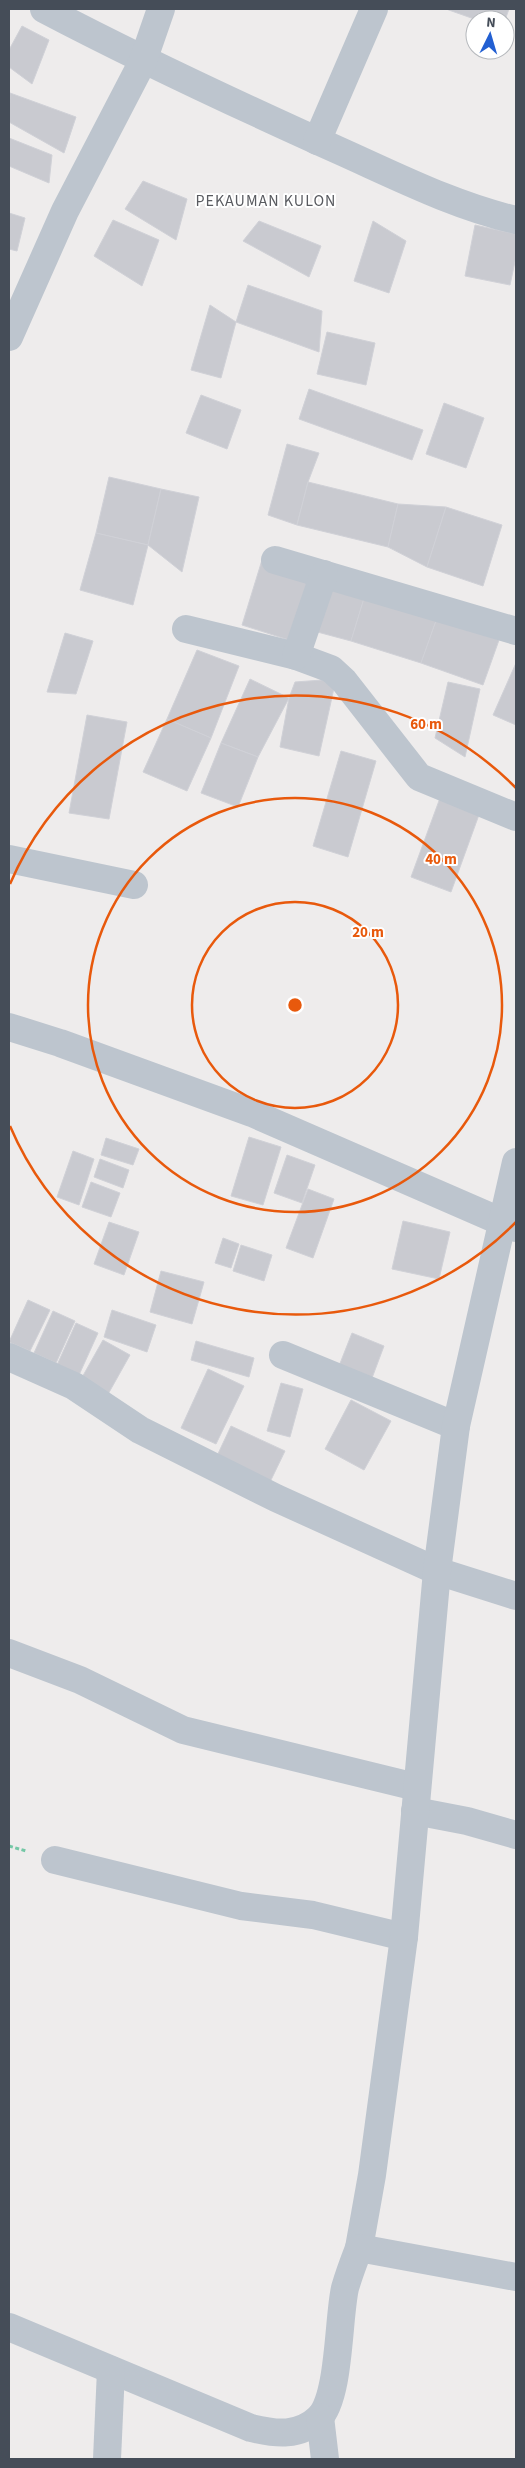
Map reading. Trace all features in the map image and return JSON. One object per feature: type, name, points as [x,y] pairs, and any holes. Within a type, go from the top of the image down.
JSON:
[{"type":"street","points":[[44,9],[143,60],[455,202],[516,220]]},
{"type":"street","points":[[9,337],[65,211],[143,60],[161,9]]},
{"type":"street","points":[[317,140],[374,9]]},
{"type":"street","points":[[276,560],[516,631]]},
{"type":"street","points":[[296,656],[324,574]]},
{"type":"street","points":[[186,630],[296,656],[331,669],[344,681],[419,777],[516,817]]},
{"type":"street","points":[[9,859],[134,885]]},
{"type":"street","points":[[9,1027],[60,1043],[252,1113],[510,1226]]},
{"type":"street","points":[[9,2327],[251,2428],[276,2434],[303,2430],[320,2417],[332,2392],[345,2288],[373,2251],[372,2175],[404,1937],[426,1807],[449,1575],[456,1426],[510,1226],[516,1162]]},
{"type":"street","points":[[283,1354],[456,1426]]},
{"type":"street","points":[[9,1357],[74,1386],[140,1430],[276,1498],[449,1575],[516,1596]]},
{"type":"street","points":[[9,1654],[80,1680],[183,1730],[516,1835]]},
{"type":"street","points":[[55,1860],[241,1906],[313,1916],[404,1937]]},
{"type":"street","points":[[373,2251],[516,2277]]},
{"type":"street","points":[[107,2459],[111,2370]]},
{"type":"street","points":[[320,2417],[325,2459]]},
{"type":"building","points":[[446,9],[509,9],[465,10],[465,16]]},
{"type":"building","points":[[22,26],[49,40],[32,84],[9,67],[9,50]]},
{"type":"building","points":[[10,93],[76,117],[64,153],[9,122]]},
{"type":"building","points":[[9,138],[52,155],[49,183],[9,166]]},
{"type":"building","points":[[143,181],[187,199],[176,240],[125,209]]},
{"type":"building","points":[[9,213],[25,218],[17,251],[9,249]]},
{"type":"building","points":[[113,220],[159,240],[142,286],[94,256]]},
{"type":"building","points":[[259,221],[321,246],[309,277],[243,241]]},
{"type":"building","points":[[373,221],[406,241],[389,293],[354,281]]},
{"type":"building","points":[[475,225],[516,234],[516,257],[510,285],[465,276]]},
{"type":"building","points":[[248,285],[322,311],[319,352],[236,322]]},
{"type":"building","points":[[210,305],[236,322],[221,378],[191,370]]},
{"type":"building","points":[[327,332],[375,343],[366,385],[317,374]]},
{"type":"building","points":[[309,389],[423,430],[412,460],[299,419]]},
{"type":"building","points":[[201,395],[241,410],[227,449],[186,433]]},
{"type":"building","points":[[444,403],[484,418],[466,468],[426,454]]},
{"type":"building","points":[[287,444],[319,453],[308,482],[297,525],[268,515]]},
{"type":"building","points":[[109,477],[161,489],[148,545],[96,533]]},
{"type":"building","points":[[308,482],[398,504],[388,547],[297,525]]},
{"type":"building","points":[[161,489],[199,497],[182,572],[148,545]]},
{"type":"building","points":[[398,504],[446,507],[427,567],[388,547]]},
{"type":"building","points":[[446,507],[502,525],[483,586],[427,567]]},
{"type":"building","points":[[96,533],[148,545],[133,605],[80,590]]},
{"type":"building","points":[[262,560],[312,576],[292,641],[242,625]]},
{"type":"building","points":[[325,581],[365,595],[351,641],[310,630]]},
{"type":"building","points":[[365,595],[437,618],[421,663],[351,641]]},
{"type":"building","points":[[437,618],[499,640],[483,685],[421,663]]},
{"type":"building","points":[[65,633],[93,641],[76,694],[47,692]]},
{"type":"building","points":[[197,650],[239,666],[211,738],[167,719]]},
{"type":"building","points":[[516,663],[516,725],[493,715]]},
{"type":"building","points":[[250,679],[289,698],[258,757],[221,743]]},
{"type":"building","points":[[336,679],[319,756],[280,747],[289,698],[295,682]]},
{"type":"building","points":[[448,682],[480,689],[465,757],[435,738]]},
{"type":"building","points":[[87,715],[127,722],[109,819],[69,813]]},
{"type":"building","points":[[167,719],[211,738],[187,791],[143,772]]},
{"type":"building","points":[[221,743],[258,757],[238,807],[201,793]]},
{"type":"building","points":[[341,751],[376,761],[348,857],[313,846]]},
{"type":"building","points":[[440,798],[480,812],[451,892],[411,877]]},
{"type":"building","points":[[249,1137],[281,1147],[263,1205],[231,1196]]},
{"type":"building","points":[[106,1138],[139,1149],[133,1165],[101,1155]]},
{"type":"building","points":[[73,1151],[94,1159],[79,1205],[57,1197]]},
{"type":"building","points":[[287,1155],[315,1165],[302,1203],[274,1193]]},
{"type":"building","points":[[100,1159],[129,1170],[123,1188],[94,1177]]},
{"type":"building","points":[[91,1182],[120,1193],[111,1217],[82,1207]]},
{"type":"building","points":[[308,1189],[334,1199],[313,1258],[286,1248]]},
{"type":"building","points":[[403,1221],[450,1232],[439,1279],[392,1269]]},
{"type":"building","points":[[109,1222],[139,1232],[124,1275],[94,1264]]},
{"type":"building","points":[[223,1238],[239,1244],[231,1268],[215,1263]]},
{"type":"building","points":[[241,1245],[272,1255],[264,1281],[233,1271]]},
{"type":"building","points":[[161,1271],[204,1282],[192,1324],[150,1312]]},
{"type":"building","points":[[28,1300],[50,1310],[30,1351],[9,1342]]},
{"type":"building","points":[[112,1310],[156,1325],[147,1352],[104,1337]]},
{"type":"building","points":[[53,1311],[75,1321],[56,1363],[34,1353]]},
{"type":"building","points":[[76,1323],[98,1333],[79,1375],[57,1365]]},
{"type":"building","points":[[352,1333],[384,1346],[372,1378],[339,1366]]},
{"type":"building","points":[[103,1340],[130,1355],[107,1396],[80,1381]]},
{"type":"building","points":[[196,1341],[254,1358],[249,1377],[191,1360]]},
{"type":"building","points":[[208,1369],[244,1386],[216,1444],[181,1428]]},
{"type":"building","points":[[281,1383],[303,1389],[290,1437],[267,1431]]},
{"type":"building","points":[[351,1400],[391,1421],[364,1470],[325,1449]]},
{"type":"building","points":[[231,1426],[285,1451],[270,1482],[216,1458]]},
{"type":"district","name":"PEKAUMAN KULON","points":[[266,201]]}]
